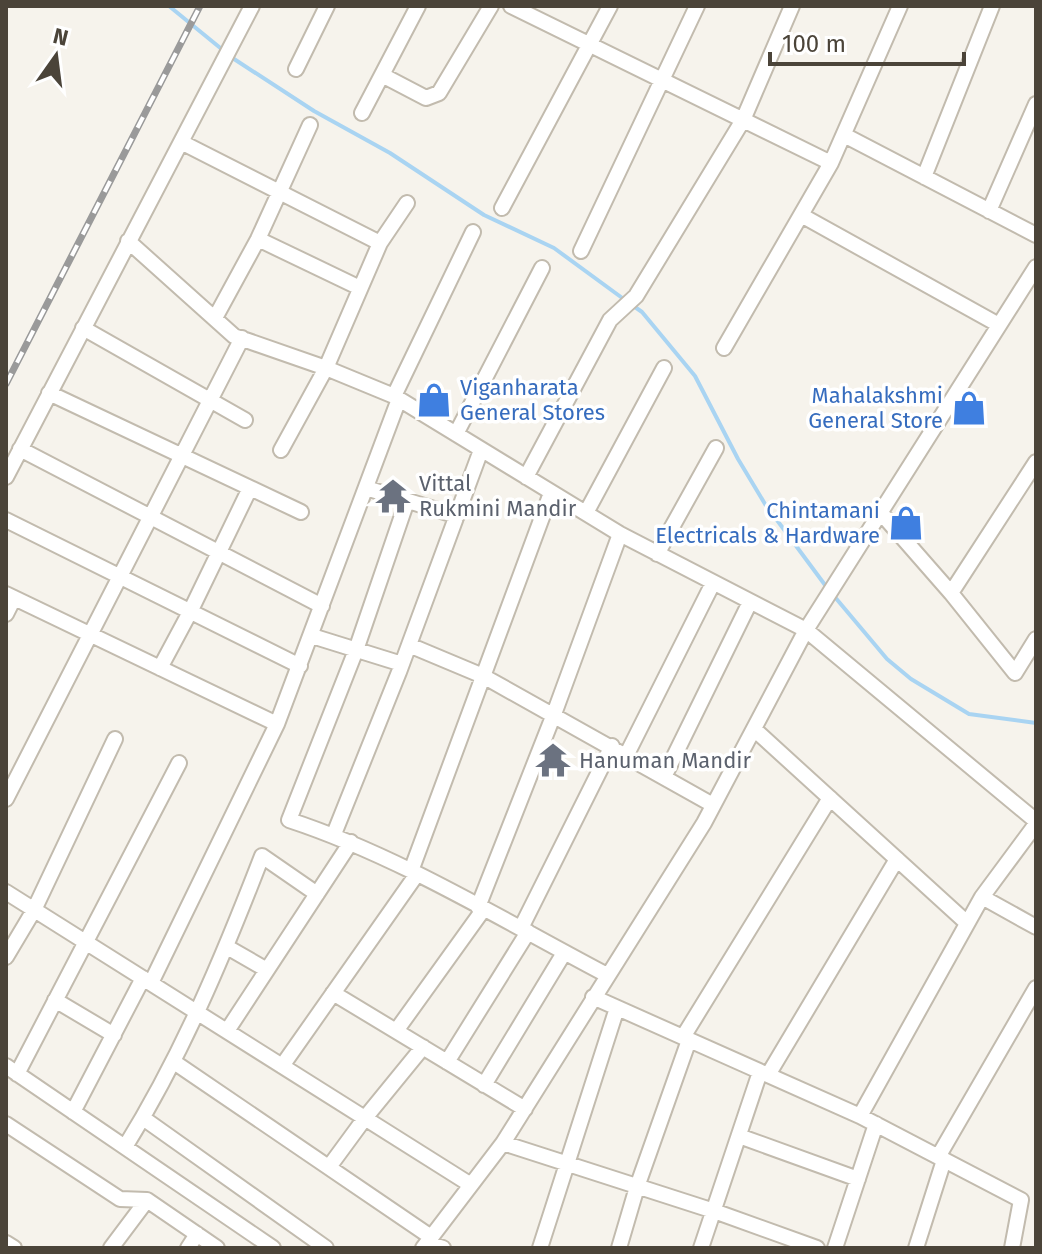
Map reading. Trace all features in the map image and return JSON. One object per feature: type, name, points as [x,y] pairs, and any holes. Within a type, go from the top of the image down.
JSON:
[{"type":"street","points":[[6,477],[252,6]]},
{"type":"street","points":[[296,69],[327,6]]},
{"type":"street","points":[[362,113],[418,6]]},
{"type":"street","points":[[382,75],[426,98],[433,97],[439,93],[491,6]]},
{"type":"street","points":[[502,208],[610,6]]},
{"type":"street","points":[[581,251],[697,6]]},
{"type":"street","points":[[526,477],[610,320],[636,296],[743,120],[792,6]]},
{"type":"street","points":[[724,348],[831,163],[900,6]]},
{"type":"street","points":[[924,177],[992,6]]},
{"type":"street","points":[[515,7],[831,163]]},
{"type":"street","points":[[989,211],[1036,104]]},
{"type":"street","points":[[215,318],[258,239],[310,125]]},
{"type":"street","points":[[844,135],[1036,235]]},
{"type":"street","points":[[181,142],[380,243]]},
{"type":"street","points":[[281,450],[326,368],[380,243],[407,203]]},
{"type":"street","points":[[801,215],[999,325]]},
{"type":"street","points":[[73,1112],[147,981],[277,724],[366,488],[396,397],[473,232]]},
{"type":"street","points":[[258,239],[360,288]]},
{"type":"street","points":[[128,241],[234,336],[326,368],[396,397],[551,493],[587,511],[620,534],[806,630],[1036,822],[982,897],[860,1116]]},
{"type":"street","points":[[456,434],[542,268]]},
{"type":"street","points":[[427,1243],[525,1109],[713,805],[806,630],[999,325],[1034,277]]},
{"type":"street","points":[[83,328],[245,420]]},
{"type":"street","points":[[7,793],[152,518],[242,338]]},
{"type":"street","points":[[587,511],[664,368]]},
{"type":"street","points":[[49,393],[301,512]]},
{"type":"street","points":[[657,554],[716,448]]},
{"type":"street","points":[[20,449],[322,606]]},
{"type":"street","points":[[334,834],[402,664],[481,450]]},
{"type":"street","points":[[951,593],[1036,462]]},
{"type":"street","points":[[160,668],[250,488]]},
{"type":"street","points":[[366,488],[457,516]]},
{"type":"street","points":[[282,1066],[414,873],[551,493]]},
{"type":"street","points":[[407,501],[356,650],[289,820],[351,842],[607,975]]},
{"type":"street","points":[[881,513],[1015,673],[1036,639]]},
{"type":"street","points":[[6,520],[300,666]]},
{"type":"street","points":[[396,1031],[481,909],[620,534]]},
{"type":"street","points":[[627,754],[713,583]]},
{"type":"street","points":[[6,614],[10,596],[277,724]]},
{"type":"street","points":[[664,777],[750,602]]},
{"type":"street","points":[[312,636],[402,664]]},
{"type":"street","points":[[409,645],[483,676],[627,754],[713,805]]},
{"type":"street","points":[[754,729],[967,923]]},
{"type":"street","points":[[6,957],[34,910],[115,739]]},
{"type":"street","points":[[447,1062],[524,930],[612,746]]},
{"type":"street","points":[[179,763],[55,1000],[12,1070],[273,1248]]},
{"type":"street","points":[[619,1248],[686,1038],[830,798]]},
{"type":"street","points":[[227,1031],[351,842]]},
{"type":"street","points":[[125,1147],[174,1062],[227,947],[262,856],[317,894]]},
{"type":"street","points":[[701,1248],[764,1073],[897,859]]},
{"type":"street","points":[[6,892],[471,1185]]},
{"type":"street","points":[[982,897],[1036,927]]},
{"type":"street","points":[[227,947],[267,970]]},
{"type":"street","points":[[484,1085],[564,953]]},
{"type":"street","points":[[916,1248],[941,1159],[1036,988]]},
{"type":"street","points":[[333,993],[525,1109]]},
{"type":"street","points":[[593,997],[860,1116],[1021,1200],[1012,1248]]},
{"type":"street","points":[[55,1000],[114,1035]]},
{"type":"street","points":[[540,1248],[617,1008]]},
{"type":"street","points":[[329,1167],[423,1047]]},
{"type":"street","points":[[174,1062],[329,1167],[427,1243],[443,1248]]},
{"type":"street","points":[[143,1118],[326,1248]]},
{"type":"street","points":[[6,1124],[120,1199],[147,1200],[217,1248]]},
{"type":"street","points":[[835,1248],[876,1124]]},
{"type":"street","points":[[739,1136],[858,1179]]},
{"type":"street","points":[[503,1143],[714,1211],[817,1248]]},
{"type":"street","points":[[111,1248],[147,1200]]},
{"type":"street","points":[[188,1248],[197,1234]]},
{"type":"street","points":[[6,1243],[14,1248]]},
{"type":"waterway","points":[[169,6],[224,51]]},
{"type":"waterway","points":[[231,57],[314,111],[390,153],[484,215],[554,248],[625,300]]},
{"type":"waterway","points":[[632,305],[642,312],[695,376],[765,504],[828,589]]},
{"type":"waterway","points":[[834,596],[887,659],[911,679],[969,714],[1036,723]]},
{"type":"railway","points":[[6,384],[200,6]]},
{"type":"place","name":"Viganharata General Stores","points":[[434,400]]},
{"type":"place","name":"Mahalakshmi General Store","points":[[969,408]]},
{"type":"place","name":"Vittal Rukmini Mandir","points":[[393,496]]},
{"type":"place","name":"Chintamani Electricals & Hardware","points":[[906,523]]},
{"type":"place","name":"Hanuman Mandir","points":[[553,760]]}]
